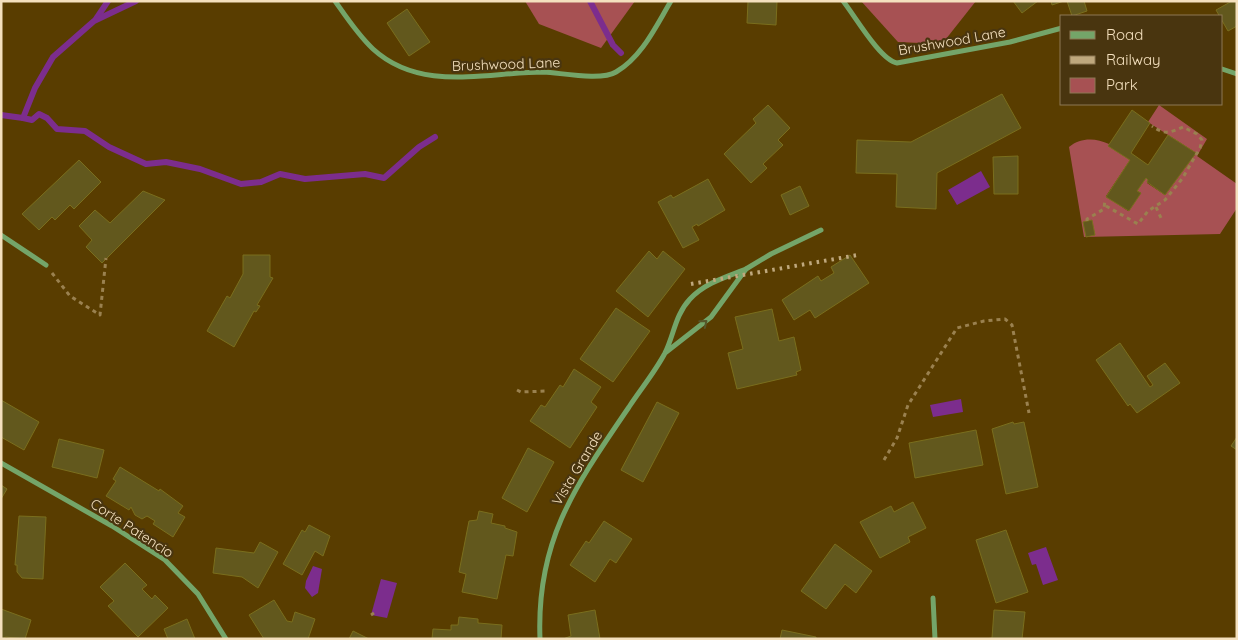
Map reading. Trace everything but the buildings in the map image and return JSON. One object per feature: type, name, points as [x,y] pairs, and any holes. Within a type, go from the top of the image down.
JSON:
[{"type":"street","name":"Brushwood Lane","points":[[336,1],[374,50],[408,70],[442,77],[531,73],[595,75],[614,73],[640,50],[671,1]]},
{"type":"street","name":"Brushwood Lane","points":[[843,1],[876,46],[891,62],[897,63],[1010,42],[1060,29]]},
{"type":"street","points":[[1223,69],[1237,74]]},
{"type":"street","name":"Vista Grande","points":[[540,639],[542,582],[550,547],[561,516],[584,473],[665,353],[679,315],[690,299],[706,286],[746,269],[779,250],[821,230]]},
{"type":"street","points":[[1,235],[46,265]]},
{"type":"street","name":"Vista Grande","points":[[665,353],[711,317],[746,269]]},
{"type":"street","name":"Corte Patencio","points":[[1,463],[105,522],[165,560],[198,594],[226,639]]},
{"type":"street","points":[[932,598],[935,639]]},
{"type":"path","points":[[1104,199],[1106,206],[1138,224],[1148,211],[1165,200],[1182,179],[1200,148],[1202,140],[1197,134],[1182,127],[1172,133],[1162,133],[1152,126]]},
{"type":"path","points":[[1087,221],[1087,219],[1099,213],[1106,206]]},
{"type":"path","points":[[1156,207],[1161,218]]},
{"type":"path","points":[[46,265],[70,296],[100,315],[106,258]]},
{"type":"path","points":[[884,460],[897,438],[908,405],[957,328],[984,321],[1005,319],[1012,325],[1029,413]]},
{"type":"path","points":[[517,390],[521,392],[546,391]]},
{"type":"green space","points":[[525,1],[635,1],[601,48],[539,24]]},
{"type":"green space","points":[[861,1],[976,1],[942,44],[898,42]]},
{"type":"green space","points":[[1159,105],[1207,139],[1197,156],[1237,184],[1237,208],[1220,234],[1084,237],[1069,147],[1078,141],[1099,141],[1109,144],[1109,146],[1130,160],[1106,196],[1128,211],[1141,193],[1137,191],[1146,178],[1148,180],[1147,183],[1165,195],[1196,153],[1148,122]]},
{"type":"shaded area","points":[[981,171],[990,187],[957,205],[948,190]]},
{"type":"shaded area","points":[[961,399],[963,412],[933,417],[930,405]]},
{"type":"shaded area","points":[[1046,547],[1058,580],[1043,585],[1036,564],[1032,565],[1028,553]]},
{"type":"shaded area","points":[[313,566],[322,569],[318,593],[312,597],[305,588]]},
{"type":"shaded area","points":[[381,579],[397,583],[387,618],[371,615]]},
{"type":"waterway","points":[[96,19],[108,1]]},
{"type":"waterway","points":[[1,115],[23,118],[35,88],[53,57],[94,21],[136,1]]},
{"type":"waterway","points":[[590,1],[613,45],[621,53]]},
{"type":"waterway","points":[[23,118],[32,120],[39,114],[47,118],[57,129],[85,131],[109,147],[146,164],[166,162],[200,169],[241,184],[261,182],[280,174],[305,179],[365,174],[384,178],[419,147],[435,137]]},
{"type":"railway","points":[[691,284],[858,255]]}]
